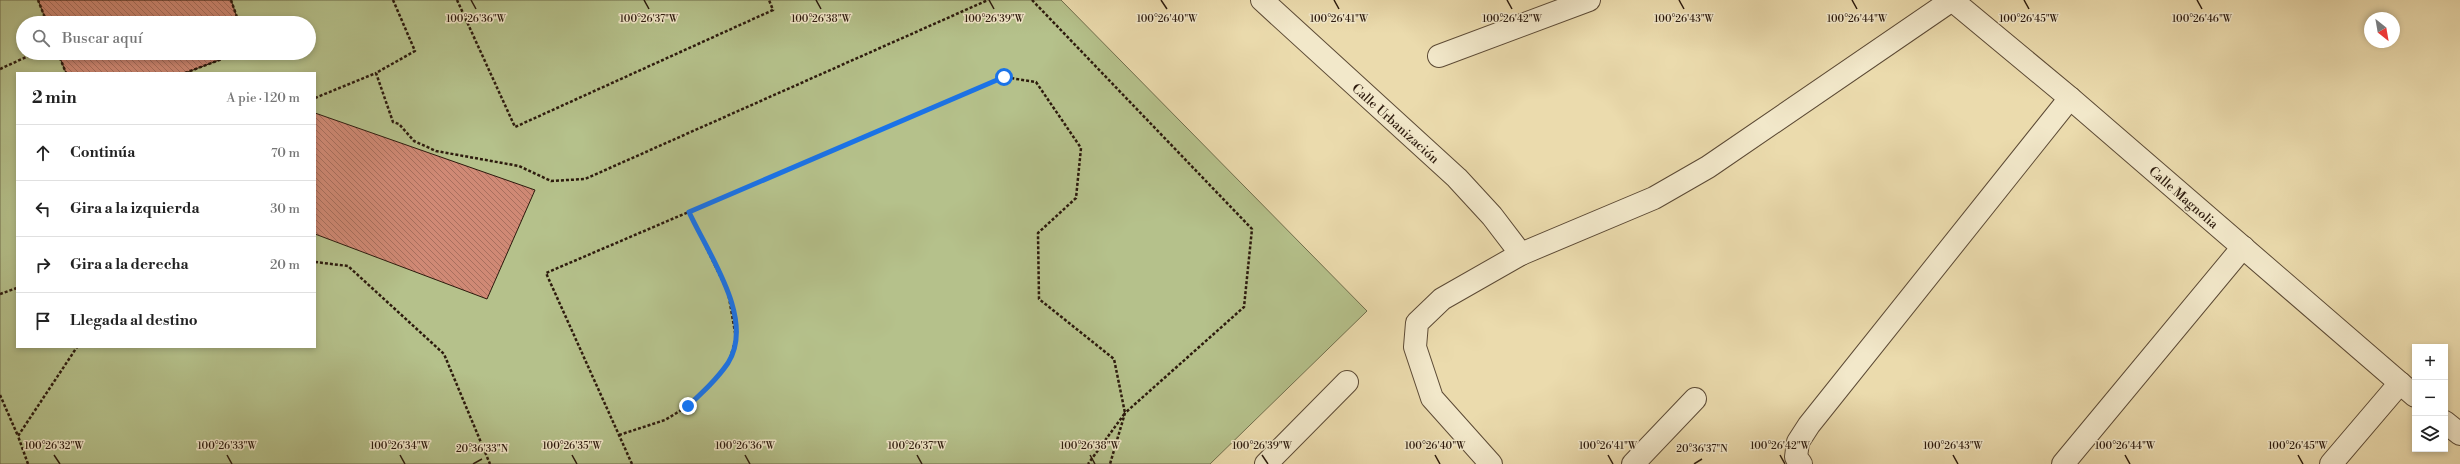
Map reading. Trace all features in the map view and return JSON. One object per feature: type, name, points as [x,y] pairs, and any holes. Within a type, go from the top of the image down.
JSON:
[{"type":"street","name":"Calle Urbanización","points":[[1262,0],[1457,178],[1492,216],[1521,254]]},
{"type":"street","points":[[1439,56],[1589,0]]},
{"type":"street","points":[[1491,464],[1432,398],[1423,376],[1415,347],[1417,323],[1442,299],[1521,254],[1654,198],[1708,166],[1952,0]]},
{"type":"street","name":"Calle Magnolia","points":[[1952,0],[2070,98],[2408,390]]},
{"type":"street","points":[[1801,464],[1796,457],[1798,442],[1809,424],[2070,98]]},
{"type":"street","points":[[2063,464],[2243,247]]},
{"type":"street","points":[[1266,464],[1347,382]]},
{"type":"street","points":[[2331,464],[2408,390]]},
{"type":"street","points":[[1633,464],[1695,399]]},
{"type":"street","points":[[2448,424],[2460,434]]},
{"type":"path","points":[[38,0],[44,16]]},
{"type":"path","points":[[231,0],[237,16]]},
{"type":"path","points":[[316,98],[376,73],[415,51],[393,0]]},
{"type":"path","points":[[457,0],[515,127],[773,10],[769,0]]},
{"type":"path","points":[[376,73],[393,122],[399,124],[414,141],[436,151],[519,166],[551,182],[585,179],[988,0]]},
{"type":"path","points":[[1032,0],[1252,229],[1244,307],[1124,413],[1088,464]]},
{"type":"path","points":[[0,69],[20,60]]},
{"type":"path","points":[[61,60],[66,72]]},
{"type":"path","points":[[188,72],[219,60]]},
{"type":"path","points":[[632,464],[546,273],[1004,77],[1036,82],[1081,148],[1076,198],[1038,233],[1039,299],[1114,359],[1124,413],[1110,464]]},
{"type":"path","points":[[619,435],[665,420],[688,406],[709,387],[728,362],[736,338],[728,292],[689,212]]},
{"type":"path","points":[[316,262],[348,266],[444,354],[490,464]]},
{"type":"path","points":[[0,294],[16,288]]},
{"type":"path","points":[[18,436],[76,348]]},
{"type":"path","points":[[0,395],[18,436],[28,464]]},
{"type":"green space","points":[[0,0],[1061,0],[1367,311],[1210,464],[0,464]]},
{"type":"building","points":[[38,0],[231,0],[237,16],[44,16]]},
{"type":"building","points":[[61,60],[219,60],[188,72],[66,72]]},
{"type":"building","points":[[316,113],[535,190],[487,299],[316,234]]},
{"type":"route","points":[[688,406],[709,387],[728,362],[736,338],[733,312],[728,292],[717,264],[706,247],[689,212],[1004,77]]}]
